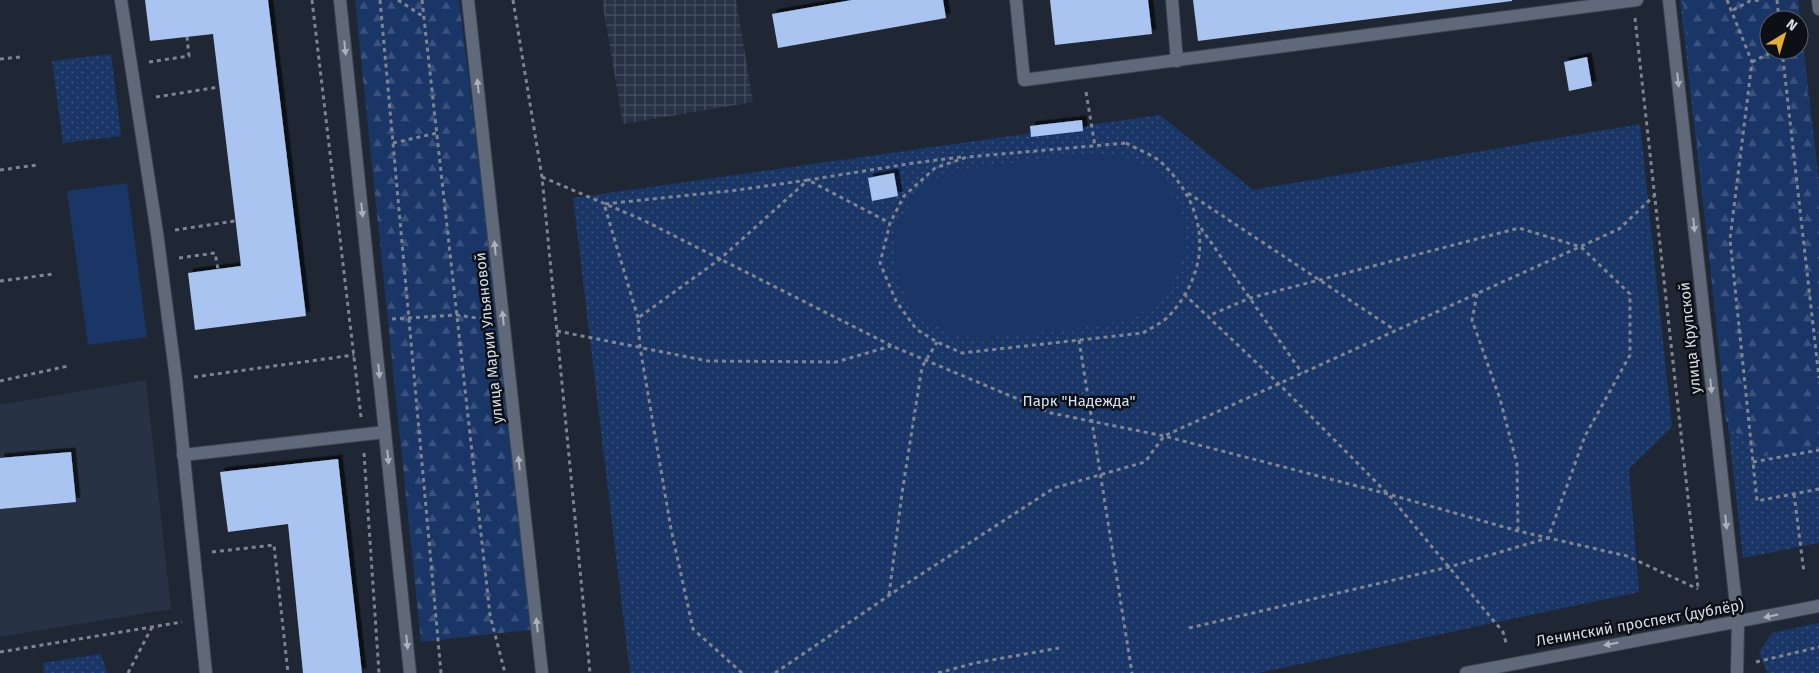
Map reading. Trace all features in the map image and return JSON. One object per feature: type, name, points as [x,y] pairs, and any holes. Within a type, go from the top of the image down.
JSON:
[{"type":"street","points":[[121,0],[161,260],[176,379],[206,673]]},
{"type":"street","points":[[340,0],[410,673]]},
{"type":"street","name":"улица Марии Ульяновой","points":[[468,0],[542,673]]},
{"type":"street","points":[[1016,0],[1024,80],[1637,0]]},
{"type":"street","points":[[1172,0],[1177,61]]},
{"type":"street","name":"улица Крупской","points":[[1669,0],[1738,622],[1738,670]]},
{"type":"street","points":[[1818,0],[1819,9]]},
{"type":"street","points":[[183,455],[385,432]]},
{"type":"street","name":"Ленинский проспект (дублёр)","points":[[1466,673],[1819,606]]},
{"type":"path","points":[[312,0],[363,434],[379,673]]},
{"type":"path","points":[[380,0],[441,673]]},
{"type":"path","points":[[398,0],[424,17]]},
{"type":"path","points":[[422,0],[490,615],[506,673]]},
{"type":"path","points":[[513,0],[542,177],[590,673]]},
{"type":"path","points":[[542,177],[643,220],[892,346],[1051,413],[1164,436],[1388,494],[1518,531],[1627,556],[1698,589],[1633,0]]},
{"type":"path","points":[[1727,0],[1733,10],[1752,62],[1730,239],[1756,501],[1819,489]]},
{"type":"path","points":[[1733,10],[1750,1],[1761,0]]},
{"type":"path","points":[[131,65],[189,56],[187,37]]},
{"type":"path","points":[[0,59],[21,57]]},
{"type":"path","points":[[1752,62],[1759,58]]},
{"type":"path","points":[[1783,60],[1819,378]]},
{"type":"path","points":[[1082,73],[1095,146]]},
{"type":"path","points":[[136,101],[220,87]]},
{"type":"path","points":[[393,143],[437,133]]},
{"type":"path","points":[[604,204],[738,190],[914,163],[1126,143],[1161,162],[1187,193],[1396,331]]},
{"type":"path","points":[[967,157],[935,168],[904,196],[890,223],[880,263],[896,302],[916,329],[937,342],[962,353],[1143,333],[1168,318],[1184,294],[1198,261],[1200,227]]},
{"type":"path","points":[[0,170],[37,165]]},
{"type":"path","points":[[808,180],[890,223]]},
{"type":"path","points":[[638,318],[720,259],[808,180]]},
{"type":"path","points":[[1187,193],[1200,227],[1302,373]]},
{"type":"path","points":[[775,673],[888,596],[1054,488],[1145,462],[1164,436],[1619,229],[1655,195]]},
{"type":"path","points":[[604,204],[638,318],[640,346],[671,529],[693,630],[742,673]]},
{"type":"path","points":[[157,233],[235,220]]},
{"type":"path","points":[[1208,316],[1250,298],[1519,228],[1582,246],[1630,294],[1630,355],[1585,436],[1548,538]]},
{"type":"path","points":[[161,260],[216,252],[218,269]]},
{"type":"path","points":[[0,281],[54,274]]},
{"type":"path","points":[[1184,294],[1279,384],[1388,494],[1503,632]]},
{"type":"path","points":[[1477,294],[1472,320],[1500,399],[1517,464],[1518,531]]},
{"type":"path","points":[[374,320],[457,315],[503,322]]},
{"type":"path","points":[[557,331],[708,361],[836,362],[892,346]]},
{"type":"path","points":[[1079,340],[1102,474],[1125,638],[1132,673]]},
{"type":"path","points":[[888,596],[922,367],[937,342]]},
{"type":"path","points":[[176,379],[354,355]]},
{"type":"path","points":[[0,381],[68,366]]},
{"type":"path","points":[[1753,462],[1819,450]]},
{"type":"path","points":[[1794,494],[1804,573]]},
{"type":"path","points":[[1189,628],[1449,567],[1548,538]]},
{"type":"path","points":[[193,554],[274,545],[288,673]]},
{"type":"path","points":[[0,652],[200,619]]},
{"type":"path","points":[[128,673],[152,627]]},
{"type":"path","points":[[1738,670],[1819,647]]},
{"type":"path","points":[[938,673],[975,663],[1059,648]]},
{"type":"shaded area","points":[[602,0],[736,0],[753,102],[623,124]]},
{"type":"shaded area","points":[[146,380],[171,609],[0,637],[0,405]]},
{"type":"green space","points":[[355,0],[459,0],[537,629],[421,642]]},
{"type":"green space","points":[[1680,0],[1798,0],[1799,10],[1759,10],[1759,60],[1805,60],[1819,181],[1819,543],[1743,558]]},
{"type":"green space","points":[[1683,0],[1796,0],[1798,10],[1759,10],[1759,60],[1803,60],[1819,194],[1819,440],[1811,447],[1759,457],[1726,421]]},
{"type":"green space","points":[[111,54],[121,136],[63,143],[52,61]]},
{"type":"green space","name":"Парк \"Надежда\"","points":[[1160,115],[1253,190],[1640,124],[1672,427],[1629,469],[1639,592],[1258,673],[630,673],[573,198]]},
{"type":"green space","points":[[1090,153],[1123,157],[1146,166],[1168,187],[1178,204],[1184,223],[1185,243],[1181,262],[1174,281],[1161,297],[1145,311],[1133,317],[1096,326],[976,338],[957,334],[939,327],[924,317],[911,304],[902,288],[896,270],[895,235],[898,224],[911,203],[927,185],[944,175],[961,170]]},
{"type":"green space","points":[[127,183],[147,337],[88,345],[67,191]]},
{"type":"green space","points":[[1819,623],[1819,673],[1767,673],[1759,652],[1772,633]]},
{"type":"green space","points":[[101,654],[107,673],[44,673],[43,663]]},
{"type":"building","points":[[145,0],[268,0],[306,316],[195,330],[188,273],[241,266],[213,34],[150,41]]},
{"type":"building","points":[[852,0],[943,0],[946,18],[778,48],[772,14]]},
{"type":"building","points":[[1050,0],[1148,0],[1152,34],[1055,45]]},
{"type":"building","points":[[1193,0],[1512,0],[1512,1],[1198,41]]},
{"type":"building","points":[[1587,57],[1592,86],[1569,91],[1564,62]]},
{"type":"building","points":[[1082,120],[1083,131],[1031,137],[1030,126]]},
{"type":"building","points":[[894,173],[898,196],[872,201],[868,178]]},
{"type":"building","points":[[71,452],[76,502],[0,509],[0,458]]},
{"type":"building","points":[[338,459],[362,673],[303,673],[288,524],[228,532],[220,472]]}]
